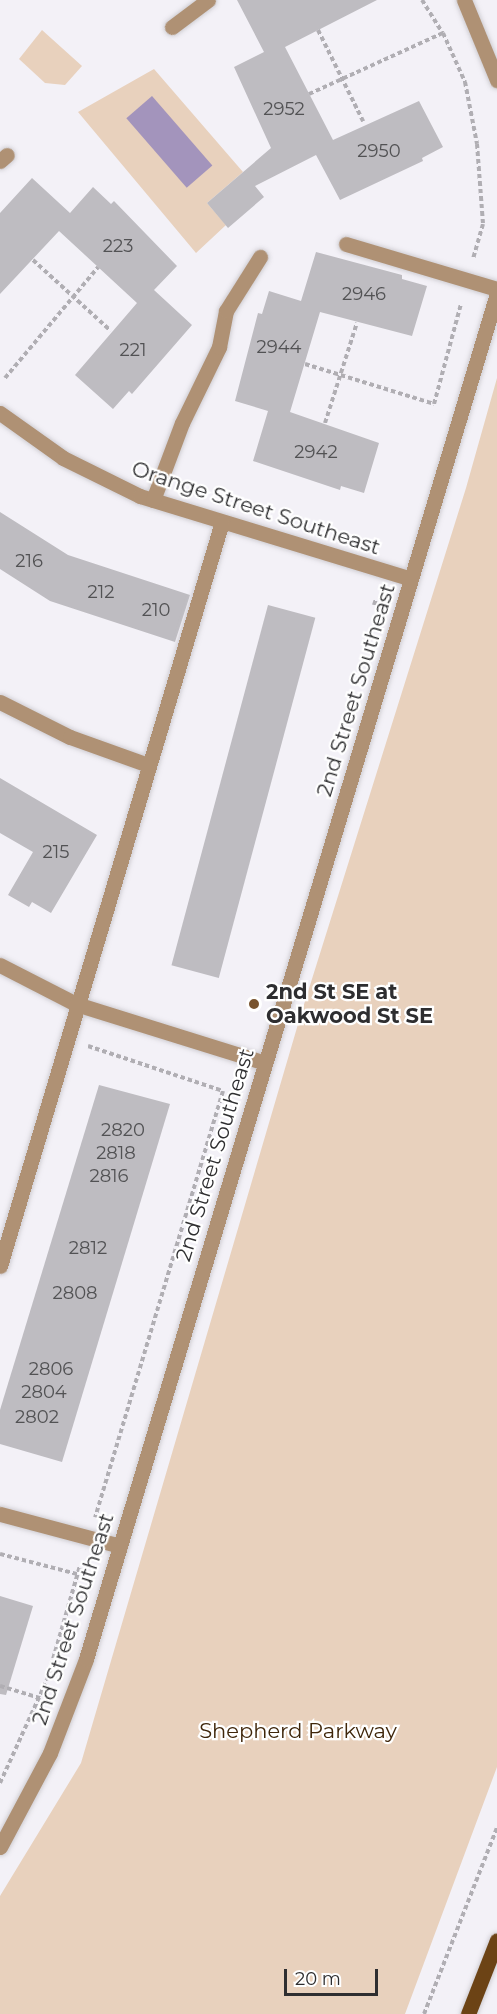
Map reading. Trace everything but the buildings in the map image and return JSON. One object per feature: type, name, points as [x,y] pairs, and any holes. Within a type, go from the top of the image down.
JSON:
[{"type":"main road","points":[[468,2014],[497,1940]]},
{"type":"street","points":[[172,27],[208,0]]},
{"type":"street","points":[[464,0],[497,80]]},
{"type":"street","points":[[346,244],[497,291]]},
{"type":"street","points":[[153,500],[182,423],[219,347],[226,310],[260,257]]},
{"type":"street","name":"2nd Street Southeast","points":[[0,1847],[35,1784],[63,1722],[120,1546],[497,291]]},
{"type":"street","name":"Orange Street Southeast","points":[[0,413],[63,458],[153,500],[411,579]]},
{"type":"street","points":[[0,1266],[2,1249],[222,522]]},
{"type":"street","points":[[0,702],[70,737],[148,765]]},
{"type":"street","points":[[0,965],[76,1004],[265,1063]]},
{"type":"street","points":[[0,1514],[120,1546]]},
{"type":"path","points":[[304,364],[434,404],[483,224],[477,144],[465,82],[443,33],[422,0]]},
{"type":"path","points":[[318,30],[363,121]]},
{"type":"path","points":[[309,94],[341,77],[443,33]]},
{"type":"path","points":[[33,260],[111,331]]},
{"type":"path","points":[[4,378],[98,267]]},
{"type":"path","points":[[325,423],[357,323]]},
{"type":"path","points":[[374,605],[376,599]]},
{"type":"path","points":[[65,1039],[223,1091],[94,1520]]},
{"type":"path","points":[[0,1554],[77,1574]]},
{"type":"path","points":[[0,1784],[40,1698],[80,1566]]},
{"type":"path","points":[[0,1686],[40,1698]]},
{"type":"path","points":[[424,2014],[497,1828]]},
{"type":"green space","points":[[42,30],[82,66],[65,85],[45,83],[19,59]]},
{"type":"green space","points":[[154,69],[243,172],[207,203],[226,225],[196,253],[78,112]]},
{"type":"green space","name":"Shepherd Parkway","points":[[497,378],[497,1767],[405,2014],[0,2014],[0,1896],[81,1763],[301,1014],[466,488]]},
{"type":"shaded area","points":[[152,96],[212,165],[187,188],[126,118]]},
{"type":"place","name":"2nd St SE at Oakwood St SE","points":[[254,1004]]}]
